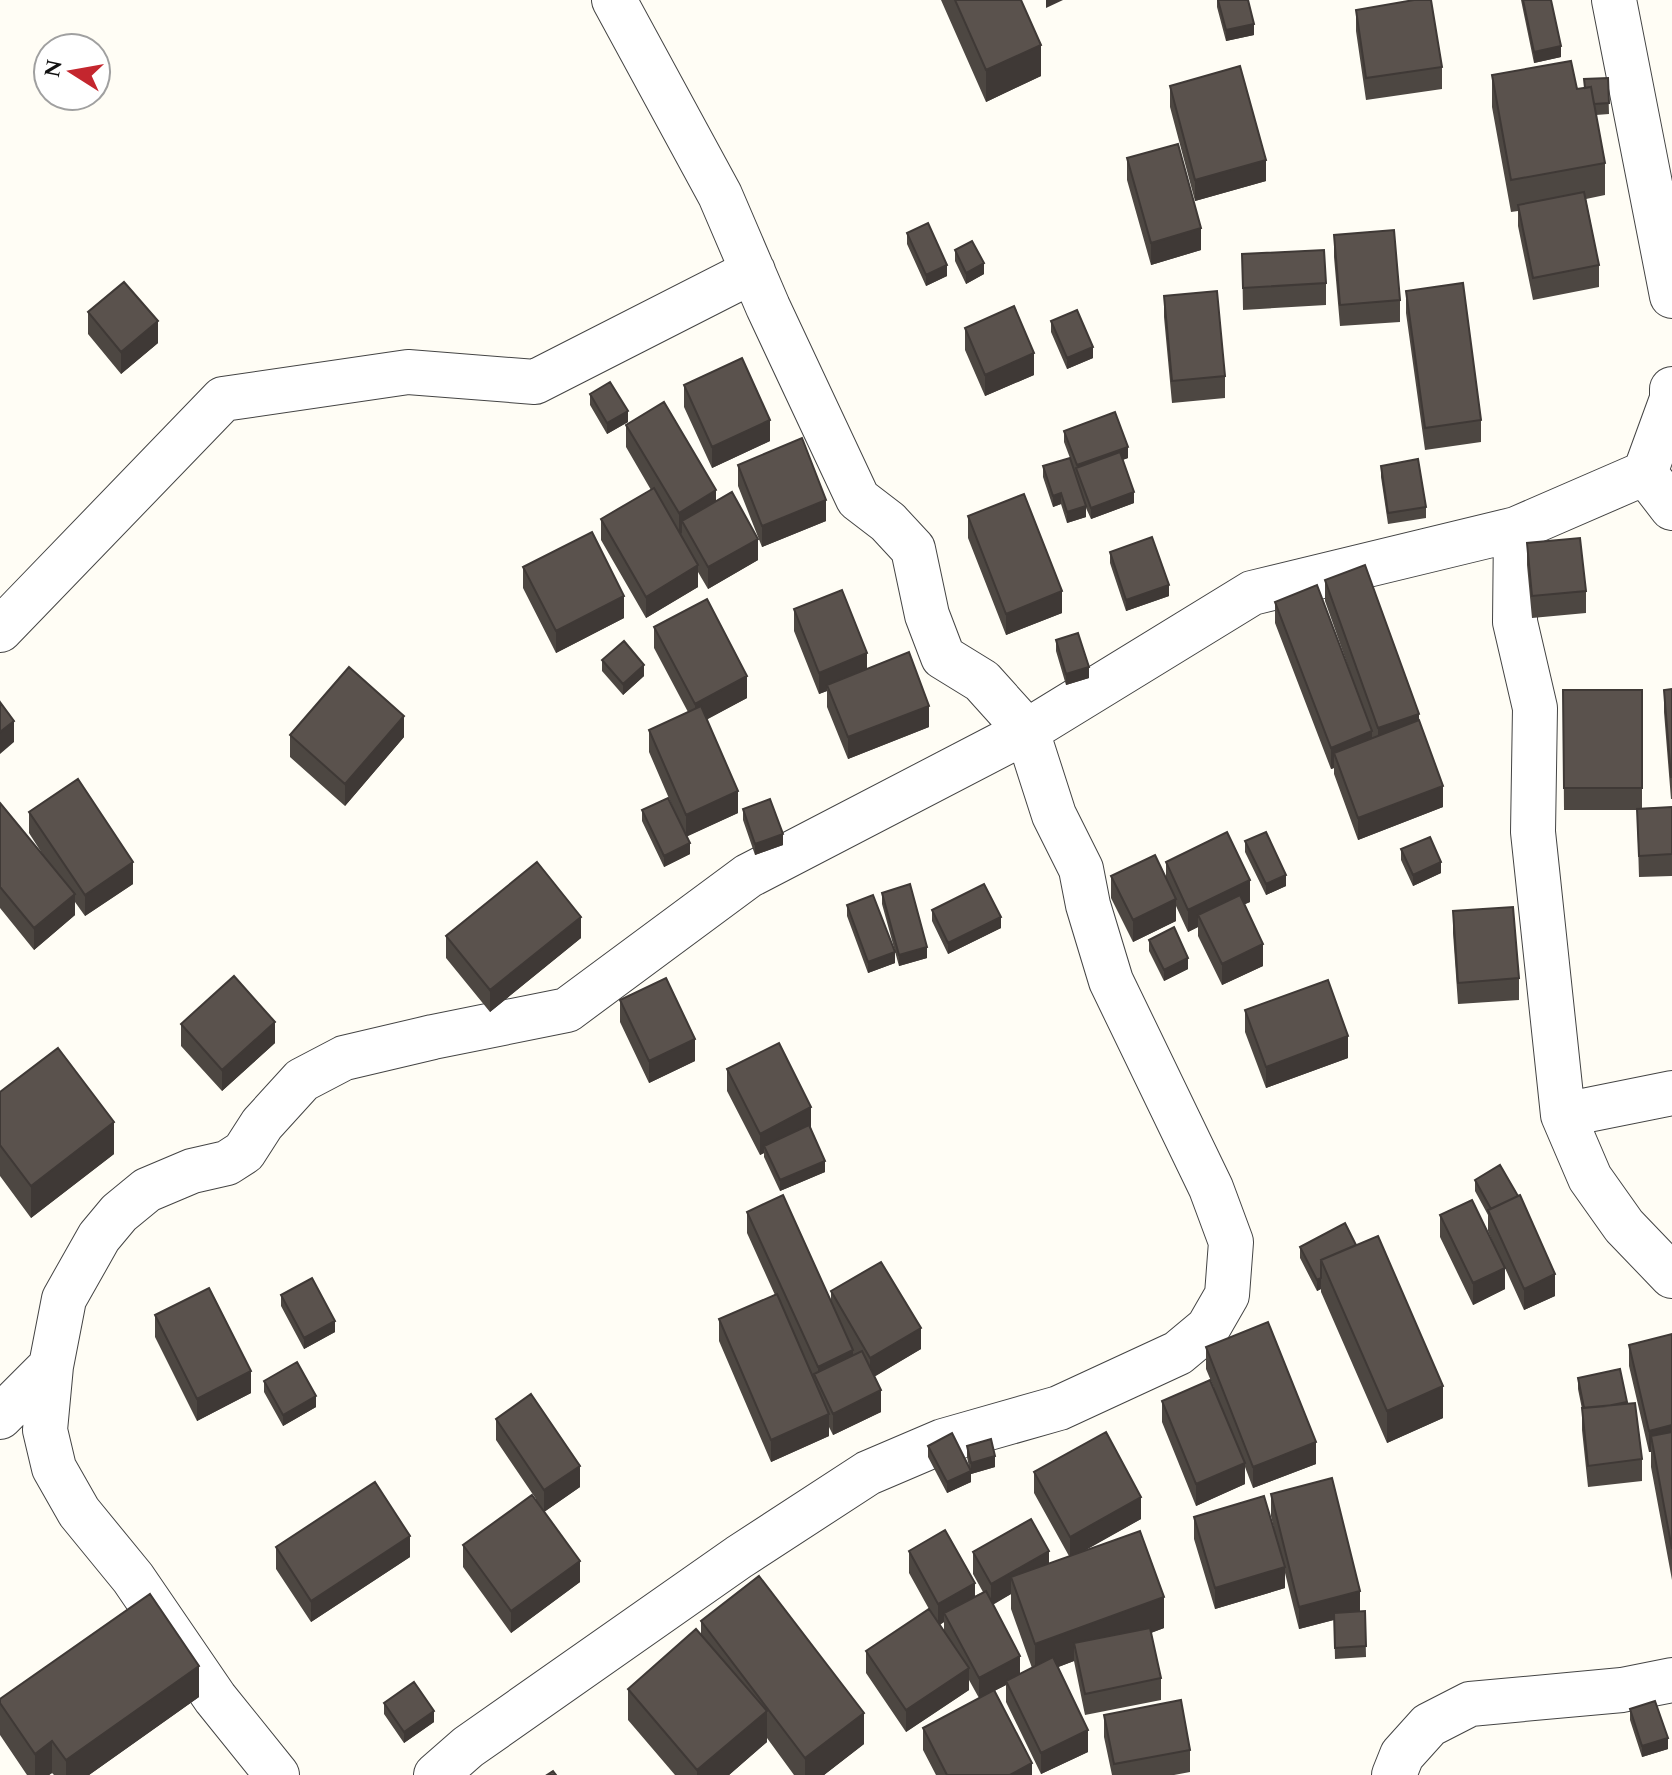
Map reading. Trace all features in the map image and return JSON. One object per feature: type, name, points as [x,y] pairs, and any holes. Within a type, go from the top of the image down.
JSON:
[{"type":"street","points":[[436,1775],[468,1747],[726,1566],[868,1473],[943,1441],[1059,1408],[1178,1353],[1208,1328],[1227,1295],[1231,1242],[1211,1188],[1111,981],[1088,905],[1081,869],[1054,815],[1027,731],[982,681],[943,657],[927,615],[913,549],[888,522],[858,499],[720,195],[614,0]]},
{"type":"street","points":[[1614,0],[1672,296]]},
{"type":"street","points":[[0,630],[223,399],[408,372],[535,382],[753,271]]},
{"type":"street","points":[[277,1775],[215,1698],[133,1578],[79,1512],[54,1468],[45,1430],[51,1366],[64,1299],[99,1237],[119,1213],[147,1190],[192,1171],[227,1163],[244,1152],[262,1124],[302,1080],[344,1058],[567,1010],[748,876],[1027,731],[1252,593],[1516,529],[1645,473],[1672,399],[1672,389]]},
{"type":"street","points":[[1645,473],[1672,508]]},
{"type":"street","points":[[1516,529],[1515,622],[1535,708],[1533,832],[1563,1115],[1590,1178],[1624,1226],[1672,1276]]},
{"type":"street","points":[[1563,1115],[1672,1093]]},
{"type":"street","points":[[0,1417],[51,1366]]},
{"type":"street","points":[[1394,1775],[1402,1755],[1429,1725],[1470,1704],[1622,1690],[1672,1680]]},
{"type":"building","points":[[955,0],[1021,0],[1041,45],[986,70]]},
{"type":"building","points":[[1218,0],[1248,0],[1254,24],[1226,30]]},
{"type":"building","points":[[1431,0],[1442,67],[1366,78],[1356,10]]},
{"type":"building","points":[[1523,0],[1551,0],[1561,46],[1534,52]]},
{"type":"building","points":[[1571,61],[1577,89],[1591,87],[1605,163],[1511,180],[1492,75]]},
{"type":"building","points":[[1240,66],[1266,160],[1195,180],[1170,86]]},
{"type":"building","points":[[1608,78],[1609,103],[1594,104],[1591,87],[1585,88],[1584,79]]},
{"type":"building","points":[[1178,144],[1201,228],[1151,243],[1127,158]]},
{"type":"building","points":[[1584,192],[1599,265],[1533,278],[1518,205]]},
{"type":"building","points":[[928,223],[947,265],[926,275],[907,233]]},
{"type":"building","points":[[1394,230],[1400,300],[1340,305],[1334,235]]},
{"type":"building","points":[[972,241],[984,263],[966,273],[955,250]]},
{"type":"building","points":[[1324,250],[1326,283],[1243,288],[1242,254]]},
{"type":"building","points":[[124,282],[158,321],[121,352],[88,312]]},
{"type":"building","points":[[1463,283],[1481,420],[1425,428],[1406,291]]},
{"type":"building","points":[[1217,291],[1225,376],[1172,381],[1164,296]]},
{"type":"building","points":[[1014,306],[1034,353],[985,375],[965,328]]},
{"type":"building","points":[[1077,310],[1093,347],[1067,358],[1051,321]]},
{"type":"building","points":[[742,358],[770,420],[712,447],[684,385]]},
{"type":"building","points":[[610,382],[628,411],[607,423],[590,394]]},
{"type":"building","points":[[664,402],[716,490],[679,513],[626,425]]},
{"type":"building","points":[[1115,412],[1128,447],[1077,465],[1064,431]]},
{"type":"building","points":[[802,438],[826,500],[762,526],[738,465]]},
{"type":"building","points":[[1120,452],[1134,492],[1091,508],[1076,468]]},
{"type":"building","points":[[1070,458],[1086,506],[1067,512],[1061,493],[1053,496],[1043,466]]},
{"type":"building","points":[[1418,459],[1426,507],[1388,513],[1381,466]]},
{"type":"building","points":[[654,488],[698,565],[646,597],[601,519]]},
{"type":"building","points":[[732,492],[758,539],[708,567],[682,521]]},
{"type":"building","points":[[1024,494],[1062,591],[1006,614],[968,516]]},
{"type":"building","points":[[592,532],[624,596],[556,631],[523,567]]},
{"type":"building","points":[[1152,537],[1169,585],[1126,600],[1110,552]]},
{"type":"building","points":[[1580,538],[1586,591],[1532,596],[1527,543]]},
{"type":"building","points":[[1365,565],[1419,714],[1378,728],[1325,580]]},
{"type":"building","points":[[1317,585],[1372,731],[1331,748],[1275,602]]},
{"type":"building","points":[[842,590],[867,653],[819,673],[794,609]]},
{"type":"building","points":[[707,599],[747,676],[695,704],[654,627]]},
{"type":"building","points":[[1078,633],[1089,667],[1066,674],[1056,640]]},
{"type":"building","points":[[624,641],[644,665],[623,684],[602,660]]},
{"type":"building","points":[[909,652],[929,706],[848,737],[827,685]]},
{"type":"building","points":[[349,667],[404,716],[345,784],[290,735]]},
{"type":"building","points":[[1672,689],[1672,777],[1671,777],[1664,690]]},
{"type":"building","points":[[1563,690],[1642,690],[1642,788],[1564,788]]},
{"type":"building","points":[[0,702],[14,721],[0,732]]},
{"type":"building","points":[[701,706],[738,791],[686,815],[649,730]]},
{"type":"building","points":[[1419,720],[1443,786],[1358,818],[1334,753]]},
{"type":"building","points":[[78,779],[133,862],[85,895],[29,812]]},
{"type":"building","points":[[668,798],[690,843],[664,856],[642,810]]},
{"type":"building","points":[[770,799],[783,834],[755,844],[743,809]]},
{"type":"building","points":[[0,803],[75,894],[34,928],[0,887]]},
{"type":"building","points":[[1672,807],[1672,854],[1639,856],[1637,809]]},
{"type":"building","points":[[1227,832],[1250,880],[1188,910],[1166,862]]},
{"type":"building","points":[[1266,832],[1286,875],[1266,884],[1245,841]]},
{"type":"building","points":[[1430,837],[1441,862],[1413,875],[1401,849]]},
{"type":"building","points":[[1155,855],[1176,899],[1133,920],[1111,876]]},
{"type":"building","points":[[537,862],[581,917],[490,990],[446,936]]},
{"type":"building","points":[[910,884],[927,947],[899,955],[882,893]]},
{"type":"building","points":[[984,884],[1001,917],[948,943],[932,910]]},
{"type":"building","points":[[873,895],[895,952],[868,962],[847,905]]},
{"type":"building","points":[[1240,895],[1263,944],[1222,964],[1198,915]]},
{"type":"building","points":[[1513,907],[1519,978],[1458,983],[1453,911]]},
{"type":"building","points":[[1174,927],[1188,958],[1164,970],[1149,940]]},
{"type":"building","points":[[234,976],[275,1022],[222,1070],[181,1024]]},
{"type":"building","points":[[666,978],[695,1039],[649,1061],[620,1000]]},
{"type":"building","points":[[1328,980],[1348,1036],[1266,1067],[1245,1010]]},
{"type":"building","points":[[779,1043],[811,1107],[760,1134],[727,1069]]},
{"type":"building","points":[[58,1048],[114,1122],[31,1186],[0,1145],[0,1092]]},
{"type":"building","points":[[809,1125],[825,1161],[780,1180],[764,1146]]},
{"type":"building","points":[[1500,1165],[1518,1196],[1491,1209],[1475,1180]]},
{"type":"building","points":[[783,1195],[853,1350],[818,1367],[747,1212]]},
{"type":"building","points":[[1520,1195],[1555,1274],[1524,1289],[1488,1210]]},
{"type":"building","points":[[1472,1200],[1505,1268],[1473,1283],[1440,1215]]},
{"type":"building","points":[[1345,1223],[1356,1245],[1321,1260],[1321,1278],[1317,1280],[1300,1247]]},
{"type":"building","points":[[1378,1236],[1443,1386],[1387,1411],[1321,1260]]},
{"type":"building","points":[[881,1262],[921,1328],[870,1358],[831,1291]]},
{"type":"building","points":[[312,1278],[335,1321],[304,1338],[281,1295]]},
{"type":"building","points":[[209,1288],[251,1371],[197,1399],[155,1315]]},
{"type":"building","points":[[777,1294],[829,1414],[771,1440],[719,1319]]},
{"type":"building","points":[[1268,1322],[1316,1442],[1253,1467],[1206,1347]]},
{"type":"building","points":[[1672,1334],[1672,1425],[1649,1431],[1629,1345]]},
{"type":"building","points":[[862,1351],[881,1390],[833,1414],[814,1374]]},
{"type":"building","points":[[297,1362],[316,1396],[283,1415],[264,1381]]},
{"type":"building","points":[[1620,1369],[1627,1402],[1584,1408],[1578,1378]]},
{"type":"building","points":[[1210,1380],[1245,1463],[1196,1484],[1162,1401]]},
{"type":"building","points":[[531,1394],[580,1466],[544,1490],[496,1419]]},
{"type":"building","points":[[1635,1403],[1642,1459],[1588,1466],[1582,1408]]},
{"type":"building","points":[[1106,1432],[1141,1497],[1070,1537],[1034,1472]]},
{"type":"building","points":[[1672,1432],[1672,1549],[1651,1436]]},
{"type":"building","points":[[952,1433],[971,1471],[947,1482],[928,1446]]},
{"type":"building","points":[[991,1439],[995,1456],[971,1463],[967,1446]]},
{"type":"building","points":[[1332,1478],[1360,1591],[1299,1607],[1271,1494]]},
{"type":"building","points":[[375,1482],[410,1536],[311,1601],[276,1547]]},
{"type":"building","points":[[532,1495],[580,1561],[511,1611],[463,1545]]},
{"type":"building","points":[[1264,1496],[1285,1567],[1215,1588],[1194,1517]]},
{"type":"building","points":[[1031,1519],[1049,1551],[991,1584],[973,1552]]},
{"type":"building","points":[[945,1530],[975,1583],[938,1604],[909,1551]]},
{"type":"building","points":[[1140,1531],[1164,1597],[1035,1644],[1011,1577]]},
{"type":"building","points":[[759,1576],[864,1713],[805,1758],[701,1621]]},
{"type":"building","points":[[986,1591],[1020,1656],[979,1678],[944,1613]]},
{"type":"building","points":[[150,1594],[199,1666],[66,1760],[52,1741],[35,1754],[0,1699]]},
{"type":"building","points":[[929,1609],[969,1668],[906,1710],[866,1651]]},
{"type":"building","points":[[1365,1611],[1366,1646],[1335,1648],[1334,1613]]},
{"type":"building","points":[[1150,1628],[1161,1678],[1085,1694],[1074,1643]]},
{"type":"building","points":[[696,1629],[767,1711],[697,1770],[628,1689]]},
{"type":"building","points":[[1053,1657],[1088,1730],[1041,1753],[1006,1681]]},
{"type":"building","points":[[414,1682],[434,1711],[404,1732],[384,1703]]},
{"type":"building","points":[[994,1690],[1032,1763],[1010,1775],[947,1775],[923,1728]]},
{"type":"building","points":[[1181,1700],[1190,1750],[1114,1764],[1104,1715]]},
{"type":"building","points":[[1655,1701],[1668,1738],[1642,1746],[1630,1709]]}]
